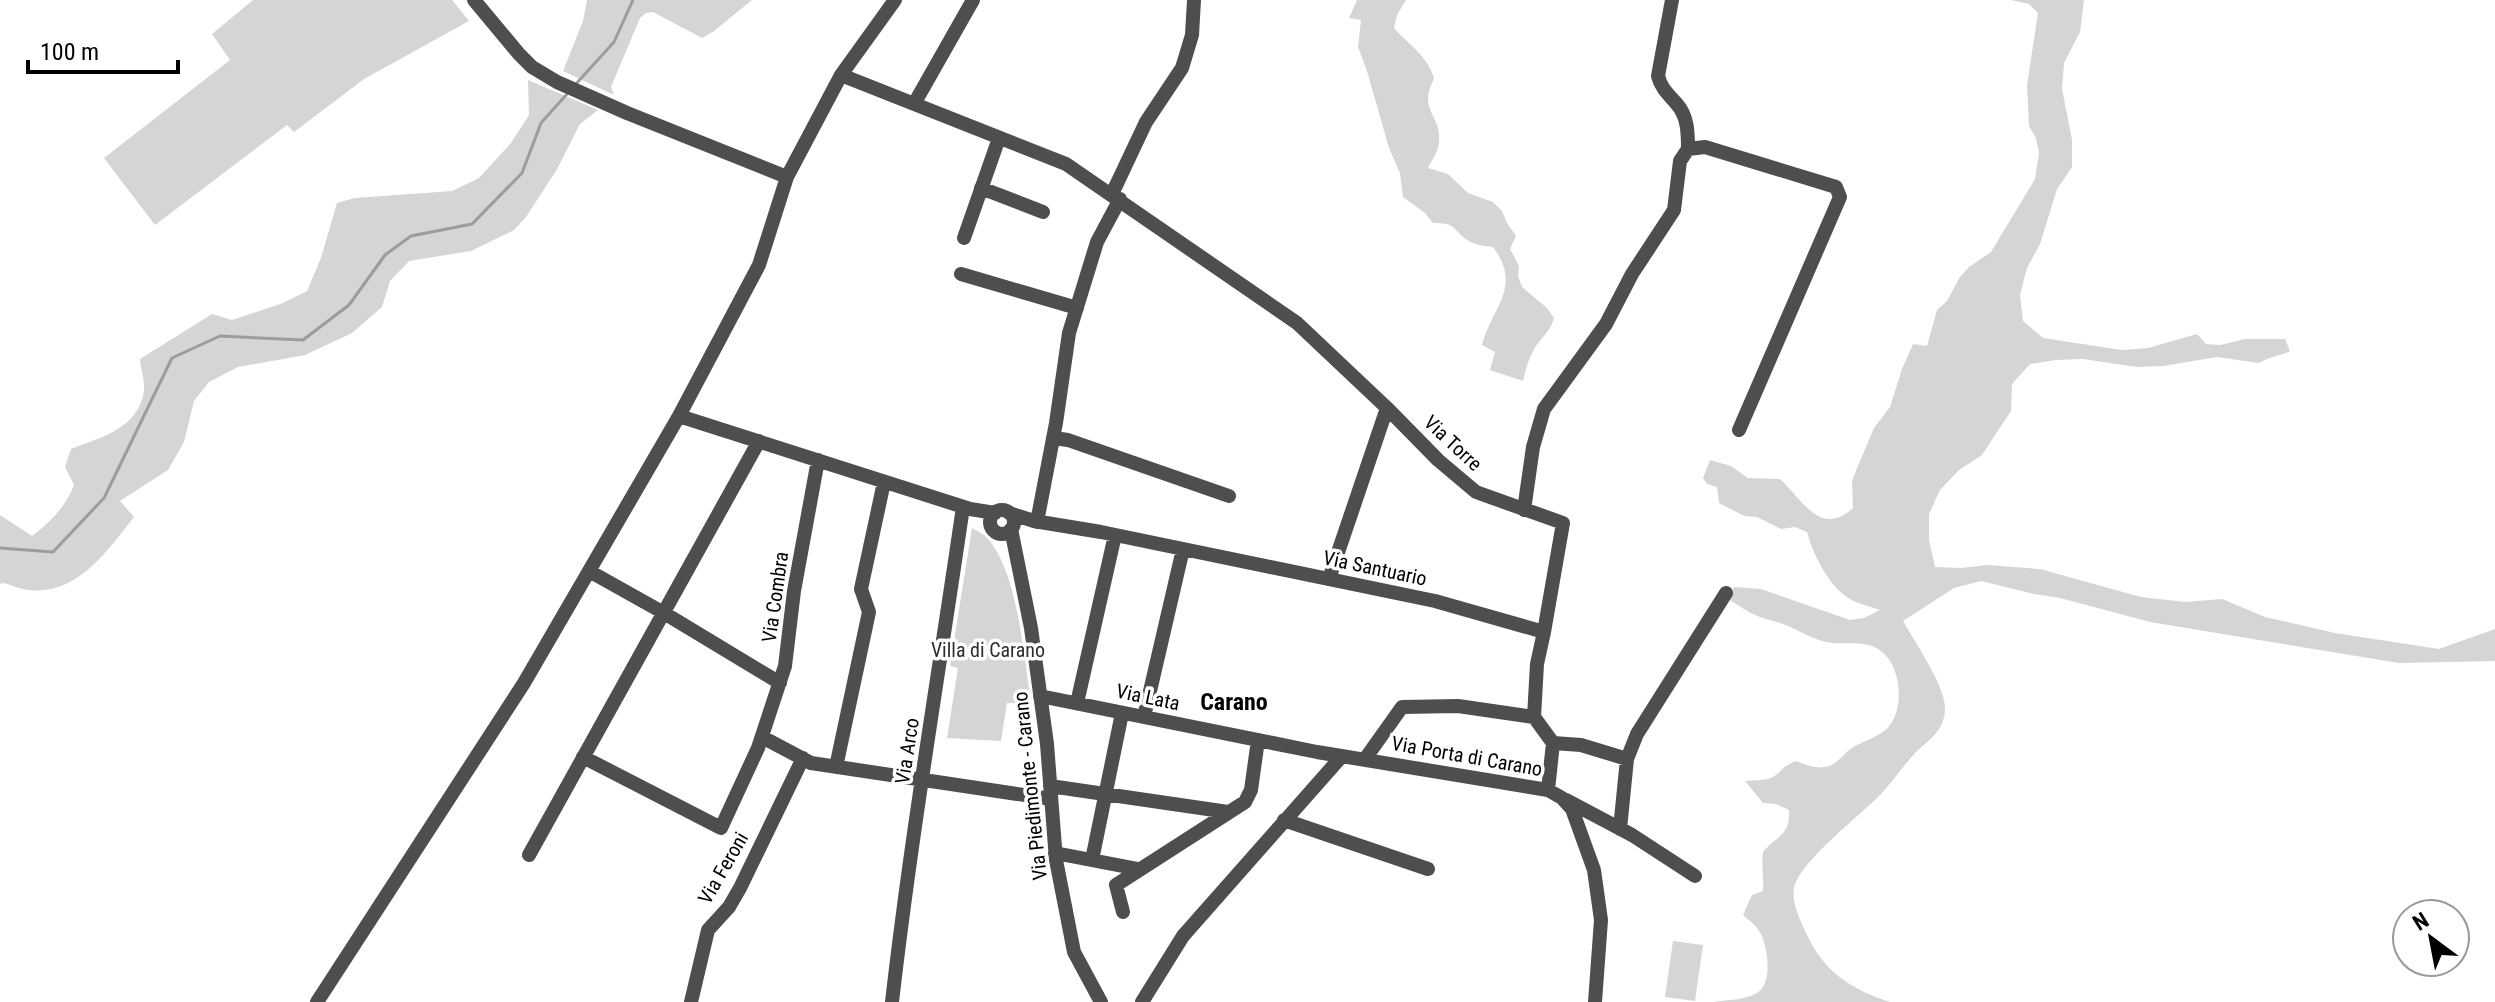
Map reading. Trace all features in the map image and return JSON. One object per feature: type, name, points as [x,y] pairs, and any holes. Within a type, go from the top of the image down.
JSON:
[{"type":"street","points":[[474,0],[532,67],[557,82],[787,177]]},
{"type":"street","points":[[317,1002],[524,683],[679,416],[759,265],[787,177],[841,75],[895,0]]},
{"type":"street","points":[[914,104],[973,0]]},
{"type":"street","points":[[1035,522],[1053,438],[1069,333],[1097,242],[1146,122],[1182,68],[1192,35],[1194,0]]},
{"type":"street","points":[[1524,510],[1533,447],[1544,409],[1616,309],[1632,274],[1674,210],[1680,161],[1688,149],[1686,120],[1660,84],[1658,76],[1672,0]]},
{"type":"street","name":"Via Torre","points":[[841,75],[1066,164],[1297,323],[1438,460],[1476,492],[1563,523],[1544,632]]},
{"type":"street","points":[[964,238],[999,138]]},
{"type":"street","points":[[1688,149],[1705,147],[1836,187],[1840,197],[1739,430]]},
{"type":"street","points":[[981,188],[1043,212]]},
{"type":"street","points":[[961,274],[1077,308]]},
{"type":"street","points":[[1329,579],[1387,408]]},
{"type":"street","points":[[679,416],[1003,522]]},
{"type":"street","points":[[1053,438],[1068,440],[1229,496]]},
{"type":"street","points":[[529,855],[759,441]]},
{"type":"street","name":"Via Combra","points":[[583,757],[721,828],[762,737],[785,666],[794,591],[818,460]]},
{"type":"street","points":[[836,767],[869,612],[861,589],[884,482]]},
{"type":"street","name":"Via Arco","points":[[892,1002],[909,858],[967,508]]},
{"type":"street","name":"Via Santuario","points":[[1003,522],[1035,522],[1115,535],[1435,601],[1544,632]]},
{"type":"street","name":"Via Piedimonte - Carano","points":[[1003,522],[1016,560],[1031,628],[1055,853],[1074,952],[1101,1002]]},
{"type":"street","points":[[1077,703],[1115,535]]},
{"type":"street","points":[[1144,717],[1183,549]]},
{"type":"street","points":[[589,571],[780,683]]},
{"type":"street","points":[[1620,829],[1627,759],[1637,734],[1726,593]]},
{"type":"street","points":[[1544,632],[1537,664],[1534,717],[1553,743],[1548,790]]},
{"type":"street","name":"Via Lata","points":[[1040,696],[1342,756]]},
{"type":"street","points":[[1365,759],[1402,707],[1458,706],[1534,717]]},
{"type":"street","points":[[1092,860],[1122,713]]},
{"type":"street","points":[[762,737],[811,763],[923,779],[1050,792],[1107,794],[1228,812]]},
{"type":"street","points":[[1123,912],[1116,885],[1245,802],[1251,790],[1258,740]]},
{"type":"street","points":[[1553,743],[1581,745],[1627,759]]},
{"type":"street","points":[[1142,1002],[1183,936],[1342,756]]},
{"type":"street","name":"Via Porta di Carano","points":[[1342,756],[1548,790],[1562,798],[1572,809],[1594,870],[1601,920],[1595,1002]]},
{"type":"street","name":"Via Feroni","points":[[691,1002],[708,930],[729,907],[740,888],[803,758]]},
{"type":"street","points":[[1562,798],[1620,829],[1695,876]]},
{"type":"street","points":[[1284,820],[1428,869]]},
{"type":"street","points":[[1055,853],[1138,869]]},
{"type":"green space","points":[[253,0],[452,0],[469,21],[364,79],[294,132],[287,125],[155,225],[104,158],[230,60],[212,34]]},
{"type":"green space","points":[[587,0],[752,0],[702,38],[653,12],[646,13],[640,18],[611,87],[614,95],[563,71],[583,21]]},
{"type":"green space","points":[[1357,0],[1406,0],[1394,28],[1423,58],[1434,79],[1428,98],[1439,143],[1428,168],[1448,174],[1468,193],[1493,202],[1502,211],[1516,236],[1510,249],[1519,266],[1518,276],[1522,287],[1554,318],[1533,351],[1523,381],[1490,370],[1495,352],[1482,345],[1505,286],[1502,261],[1493,247],[1470,242],[1450,225],[1433,223],[1403,197],[1400,173],[1389,148],[1358,47],[1361,20],[1349,18]]},
{"type":"green space","points":[[2011,0],[2084,0],[2080,32],[2064,63],[2062,89],[2072,140],[2072,167],[2057,189],[2040,244],[2027,268],[2020,295],[2023,321],[2043,338],[2122,350],[2148,348],[2197,334],[2206,344],[2220,345],[2245,339],[2285,339],[2290,351],[2259,363],[2217,357],[2137,367],[2083,359],[2030,364],[2012,384],[2011,411],[1982,455],[1959,470],[1940,490],[1929,514],[1929,540],[1935,567],[1987,565],[2040,569],[2141,597],[2186,602],[2222,599],[2265,617],[2335,633],[2439,649],[2495,629],[2495,661],[2399,663],[2150,622],[1981,581],[1954,588],[1903,621],[1944,699],[1940,728],[1881,794],[1818,852],[1798,877],[1794,888],[1799,918],[1822,960],[1851,985],[1890,1002],[1713,1002],[1757,993],[1767,974],[1766,948],[1761,934],[1743,915],[1752,895],[1763,891],[1763,852],[1785,830],[1789,810],[1776,804],[1763,803],[1745,781],[1770,778],[1796,761],[1816,767],[1832,765],[1852,748],[1887,729],[1897,711],[1899,689],[1888,658],[1874,647],[1822,641],[1756,615],[1728,599],[1734,587],[1761,589],[1850,620],[1864,618],[1880,610],[1852,600],[1837,589],[1821,566],[1807,532],[1795,527],[1781,529],[1757,517],[1744,516],[1719,503],[1717,487],[1707,484],[1703,478],[1710,460],[1731,466],[1748,478],[1780,479],[1804,505],[1821,517],[1831,519],[1853,508],[1852,481],[1874,428],[1890,407],[1913,344],[1927,346],[1937,310],[1947,301],[1969,267],[1991,252],[2035,179],[2039,152],[2029,126],[2027,85],[2038,13],[2029,4]]},
{"type":"green space","points":[[528,80],[598,110],[580,124],[556,171],[514,230],[471,251],[409,261],[390,281],[382,307],[352,333],[305,355],[238,367],[209,382],[194,401],[184,442],[168,470],[120,501],[134,517],[90,568],[62,586],[46,590],[0,584],[0,515],[32,536],[57,514],[74,485],[65,467],[71,449],[116,430],[126,423],[140,404],[144,387],[140,359],[212,314],[232,320],[283,303],[307,291],[321,258],[337,203],[355,198],[452,191],[479,178],[511,143],[529,115]]},
{"type":"green space","name":"Villa di Carano","points":[[972,528],[988,539],[1006,573],[1018,617],[1031,703],[1007,703],[1001,741],[947,738],[958,668],[950,666]]},
{"type":"green space","points":[[1673,941],[1703,945],[1695,1001],[1665,997]]},
{"type":"waterway","points":[[575,85],[614,42],[633,0]]},
{"type":"waterway","points":[[0,548],[53,552],[104,498],[172,358],[220,336],[303,340],[349,305],[385,255],[411,236],[472,224],[522,173],[541,123],[567,94]]},
{"type":"district","name":"Carano","points":[[1234,702]]}]
